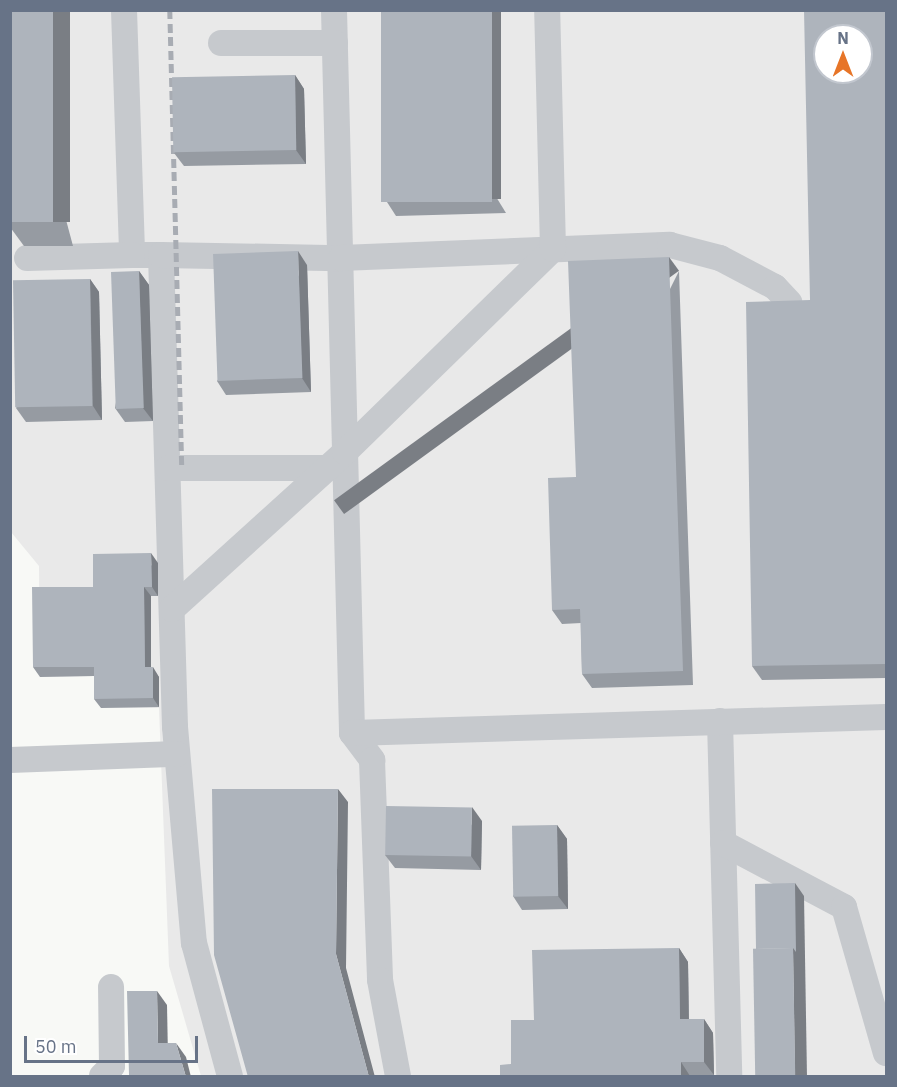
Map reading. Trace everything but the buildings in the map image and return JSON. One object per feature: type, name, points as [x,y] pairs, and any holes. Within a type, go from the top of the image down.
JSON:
[{"type":"lane","points":[[124,10],[132,255]]},
{"type":"lane","points":[[334,10],[341,258],[336,460],[352,733],[372,760],[380,980],[398,1077]]},
{"type":"lane","points":[[172,609],[336,460],[553,249],[547,10]]},
{"type":"lane","points":[[221,44],[335,44]]},
{"type":"lane","points":[[27,258],[132,255],[341,258],[670,245],[720,258],[775,287],[789,302]]},
{"type":"lane","points":[[161,255],[177,754],[194,944],[230,1077]]},
{"type":"lane","points":[[168,468],[336,460]]},
{"type":"lane","points":[[352,733],[886,717]]},
{"type":"lane","points":[[720,721],[729,1077]]},
{"type":"lane","points":[[10,760],[177,754]]},
{"type":"lane","points":[[723,843],[844,907],[886,1053]]},
{"type":"lane","points":[[102,1077],[112,1066],[111,987]]},
{"type":"shaded area","points":[[10,11],[886,11],[886,1076],[201,1076],[169,966],[159,708],[101,708],[100,676],[40,677],[39,566],[11,532]]},
{"type":"railway","points":[[170,10],[182,466]]}]
